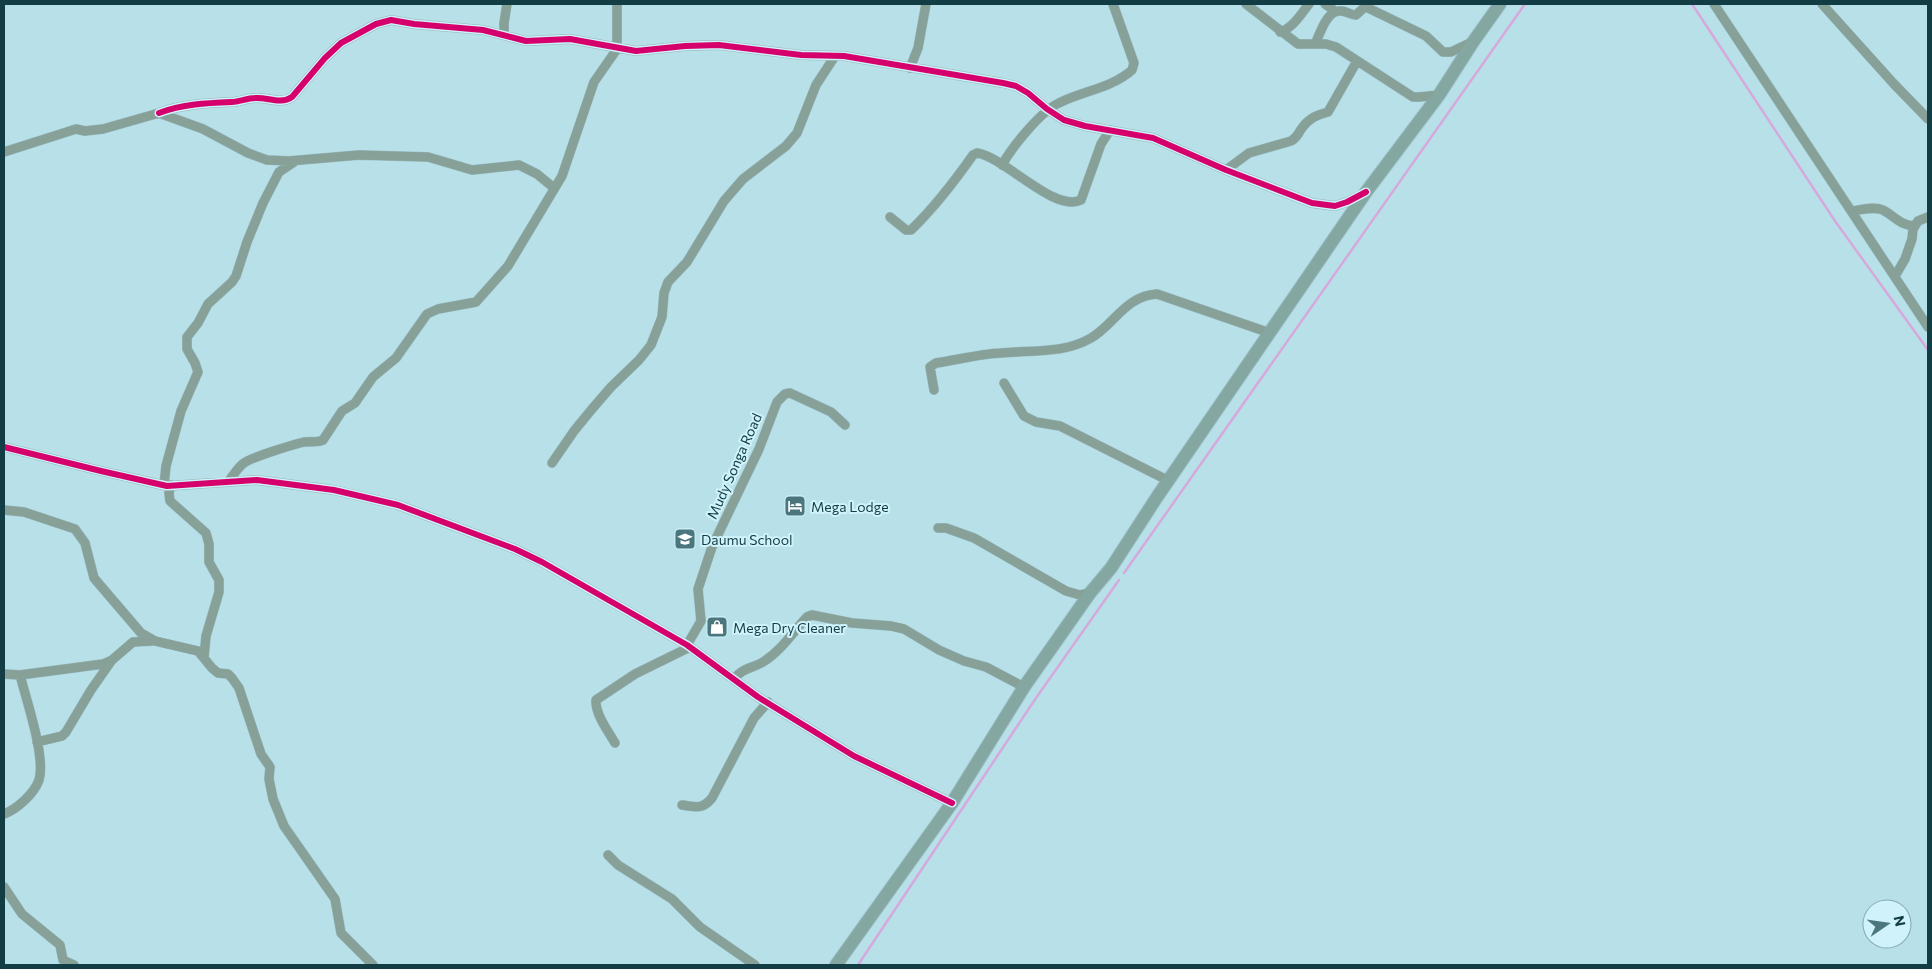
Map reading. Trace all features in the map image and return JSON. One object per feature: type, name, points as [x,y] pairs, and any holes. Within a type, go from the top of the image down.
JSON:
[{"type":"main road","points":[[836,965],[952,803],[1024,687],[1090,593],[1111,568],[1366,192],[1439,94],[1500,4]]},
{"type":"street","points":[[504,35],[507,4]]},
{"type":"street","points":[[228,482],[238,468],[250,460],[305,442],[319,442],[323,440],[342,411],[355,403],[373,377],[396,358],[427,314],[438,309],[470,304],[479,299],[508,266],[567,166],[594,82],[618,49],[617,4]]},
{"type":"street","points":[[910,68],[918,48],[926,4]]},
{"type":"street","points":[[1002,165],[1007,155],[1046,109],[1059,102],[1114,83],[1132,70],[1134,63],[1113,4]]},
{"type":"street","points":[[1246,4],[1298,44],[1326,44],[1336,47],[1413,96],[1419,98],[1439,94]]},
{"type":"street","points":[[1280,32],[1286,30],[1308,4]]},
{"type":"street","points":[[1325,4],[1335,11]]},
{"type":"street","points":[[1714,4],[1928,328]]},
{"type":"street","points":[[1822,4],[1928,119]]},
{"type":"street","points":[[1315,44],[1330,14],[1335,11],[1342,11],[1356,15],[1367,5],[1426,36],[1443,52],[1451,52],[1473,42]]},
{"type":"street","points":[[4,152],[76,129],[85,132],[103,129],[178,106],[203,105],[257,98],[277,101],[287,100],[292,97],[325,58],[341,43],[383,21],[391,20],[474,29],[526,41],[570,40],[636,51],[719,45],[802,55],[871,60],[923,69],[1016,86],[1046,109],[1074,124],[1153,138],[1226,170],[1312,203],[1335,206],[1366,192]]},
{"type":"street","points":[[918,48],[923,69]]},
{"type":"street","points":[[552,463],[592,409],[651,345],[662,317],[664,293],[668,282],[687,262],[724,201],[743,179],[786,146],[797,133],[816,85],[835,56]]},
{"type":"street","points":[[1226,170],[1249,153],[1297,138],[1302,127],[1314,116],[1328,112],[1357,61]]},
{"type":"street","points":[[159,113],[203,129],[248,154],[267,160],[296,160],[359,155],[428,157],[472,170],[519,165],[537,174],[554,188]]},
{"type":"street","points":[[890,217],[906,230],[911,230],[953,183],[973,155],[981,154],[1056,198],[1077,202],[1081,200],[1101,144],[1110,130]]},
{"type":"street","points":[[204,657],[206,636],[218,592],[219,580],[209,562],[209,544],[206,533],[170,501],[167,485],[166,466],[181,411],[198,372],[187,349],[187,337],[198,323],[208,304],[236,276],[247,242],[279,172],[296,160]]},
{"type":"street","points":[[1852,211],[1872,208],[1882,210],[1904,225],[1915,226]]},
{"type":"street","points":[[1894,276],[1905,259],[1915,226],[1918,221],[1928,217]]},
{"type":"street","points":[[934,390],[930,367],[936,363],[1000,352],[1041,352],[1080,344],[1094,337],[1121,310],[1137,300],[1150,295],[1166,297],[1270,333]]},
{"type":"street","points":[[1004,383],[1024,416],[1036,422],[1060,426],[1169,481]]},
{"type":"street","name":"Mudy Songa Road","points":[[688,646],[701,621],[698,589],[712,547],[760,449],[777,402],[785,394],[790,393],[831,412],[845,425]]},
{"type":"street","points":[[4,447],[167,485],[257,480],[334,490],[398,505],[522,552],[688,646],[758,697],[854,756],[952,803]]},
{"type":"street","points":[[4,510],[24,512],[75,530],[85,543],[94,578],[141,633],[155,641]]},
{"type":"street","points":[[938,528],[946,528],[974,538],[1066,591],[1080,595],[1090,593]]},
{"type":"street","points":[[734,679],[743,670],[764,662],[807,616],[812,615],[852,623],[904,629],[939,650],[986,668],[1024,687]]},
{"type":"street","points":[[4,674],[20,674],[103,664],[112,660],[134,642],[155,641],[194,649],[218,673],[228,674],[239,688],[261,754],[270,767],[269,780],[273,799],[284,826],[335,899],[341,933],[373,965]]},
{"type":"street","points":[[615,743],[599,714],[596,700],[635,674],[688,646]]},
{"type":"street","points":[[37,742],[62,736],[66,732],[91,690],[112,660]]},
{"type":"street","points":[[4,814],[18,806],[39,780],[40,769],[37,742],[20,674]]},
{"type":"street","points":[[682,805],[698,807],[707,804],[754,718],[768,702]]},
{"type":"street","points":[[608,855],[618,865],[672,899],[700,927],[756,965]]},
{"type":"street","points":[[4,887],[22,914],[58,942],[63,960],[74,965]]},
{"type":"waterway","points":[[1124,573],[1525,4]]},
{"type":"waterway","points":[[1692,4],[1835,221],[1928,350]]},
{"type":"waterway","points":[[858,965],[1036,698],[1119,580]]},
{"type":"cycle path","points":[[159,113],[186,106],[235,102],[252,98],[278,101],[292,97],[325,58],[341,43],[376,24],[391,20],[483,30],[526,41],[570,39],[636,51],[719,45],[801,55],[844,56],[1003,83],[1016,86],[1028,93],[1064,120],[1085,126],[1153,138],[1226,170],[1312,203],[1335,206],[1366,192]]},
{"type":"cycle path","points":[[4,447],[167,486],[257,480],[334,490],[398,505],[515,549],[542,562],[687,645],[758,697],[854,756],[952,803]]},
{"type":"place","name":"Mega Lodge","points":[[795,506]]},
{"type":"place","name":"Daumu School","points":[[685,539]]},
{"type":"place","name":"Mega Dry Cleaner","points":[[717,627]]}]
